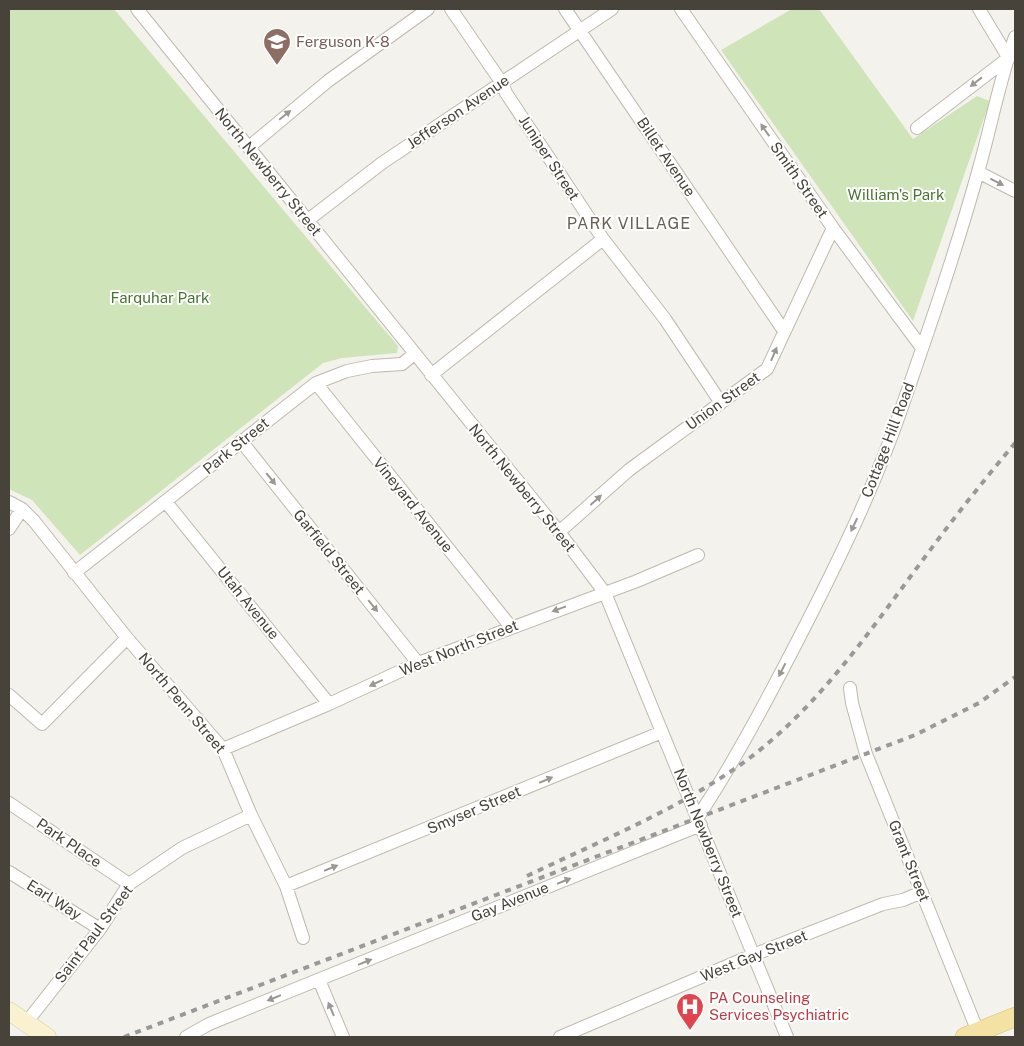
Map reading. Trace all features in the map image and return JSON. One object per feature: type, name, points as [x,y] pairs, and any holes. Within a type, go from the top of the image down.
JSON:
[{"type":"main road","points":[[9,1011],[47,1037]]},
{"type":"main road","points":[[982,1033],[1015,1017]]},
{"type":"street","name":"North Newberry Street","points":[[137,9],[559,532],[605,593],[787,1037]]},
{"type":"street","points":[[249,148],[328,81],[428,9]]},
{"type":"street","name":"Billet Avenue","points":[[565,9],[784,331]]},
{"type":"street","name":"Jefferson Avenue","points":[[308,220],[382,163],[612,9]]},
{"type":"street","name":"Smith Street","points":[[681,9],[832,228],[922,348]]},
{"type":"street","points":[[917,128],[1012,55],[979,9]]},
{"type":"street","name":"Juniper Street","points":[[454,10],[502,83],[506,93],[603,239],[665,319],[721,403]]},
{"type":"street","name":"Cottage Hill Road","points":[[699,821],[726,774],[832,573],[864,503],[901,410],[922,348],[978,172],[1012,55],[1015,37]]},
{"type":"street","points":[[978,172],[1015,191]]},
{"type":"street","name":"Union Street","points":[[559,532],[629,470],[767,369],[832,228]]},
{"type":"street","points":[[431,375],[603,239]]},
{"type":"street","name":"Park Street","points":[[74,573],[316,383],[347,371],[372,366],[402,364],[414,354]]},
{"type":"street","name":"Vineyard Avenue","points":[[316,383],[511,627]]},
{"type":"street","name":"Garfield Street","points":[[241,441],[418,663]]},
{"type":"street","name":"North Penn Street","points":[[9,502],[22,509],[127,638],[223,749],[251,815],[286,886],[303,938]]},
{"type":"street","name":"Utah Avenue","points":[[166,502],[329,704]]},
{"type":"street","points":[[9,529],[22,509]]},
{"type":"street","name":"West North Street","points":[[223,749],[329,704],[418,663],[605,593],[698,555]]},
{"type":"street","points":[[9,695],[42,724],[127,638]]},
{"type":"street","name":"Grant Street","points":[[850,688],[852,703],[866,754],[982,1033]]},
{"type":"street","name":"Smyser Street","points":[[286,886],[662,732]]},
{"type":"street","name":"Park Place","points":[[9,803],[129,884]]},
{"type":"street","name":"Saint Paul Street","points":[[26,1023],[100,929],[129,884],[182,848],[251,815]]},
{"type":"street","name":"Gay Avenue","points":[[186,1037],[209,1024],[699,821]]},
{"type":"street","name":"Earl Way","points":[[9,872],[100,929]]},
{"type":"street","name":"West Gay Street","points":[[560,1037],[753,955],[883,904],[903,900],[922,892]]},
{"type":"street","points":[[319,980],[343,1037]]},
{"type":"green space","name":"Farquhar Park","points":[[9,9],[114,9],[398,346],[397,353],[342,358],[323,363],[80,555],[32,500],[9,489]]},
{"type":"green space","name":"William's Park","points":[[792,9],[819,9],[913,139],[977,96],[990,101],[913,321],[721,50]]},
{"type":"railway","points":[[527,876],[640,823],[695,794],[747,760],[774,738],[823,689],[845,663],[949,525],[1015,443]]},
{"type":"railway","points":[[124,1037],[915,735],[979,703],[1015,677]]},
{"type":"place","name":"Ferguson K-8","points":[[277,66]]},
{"type":"place","name":"PA Counseling Services Psychiatric","points":[[690,1031]]},
{"type":"district","name":"PARK VILLAGE","points":[[629,223]]}]
